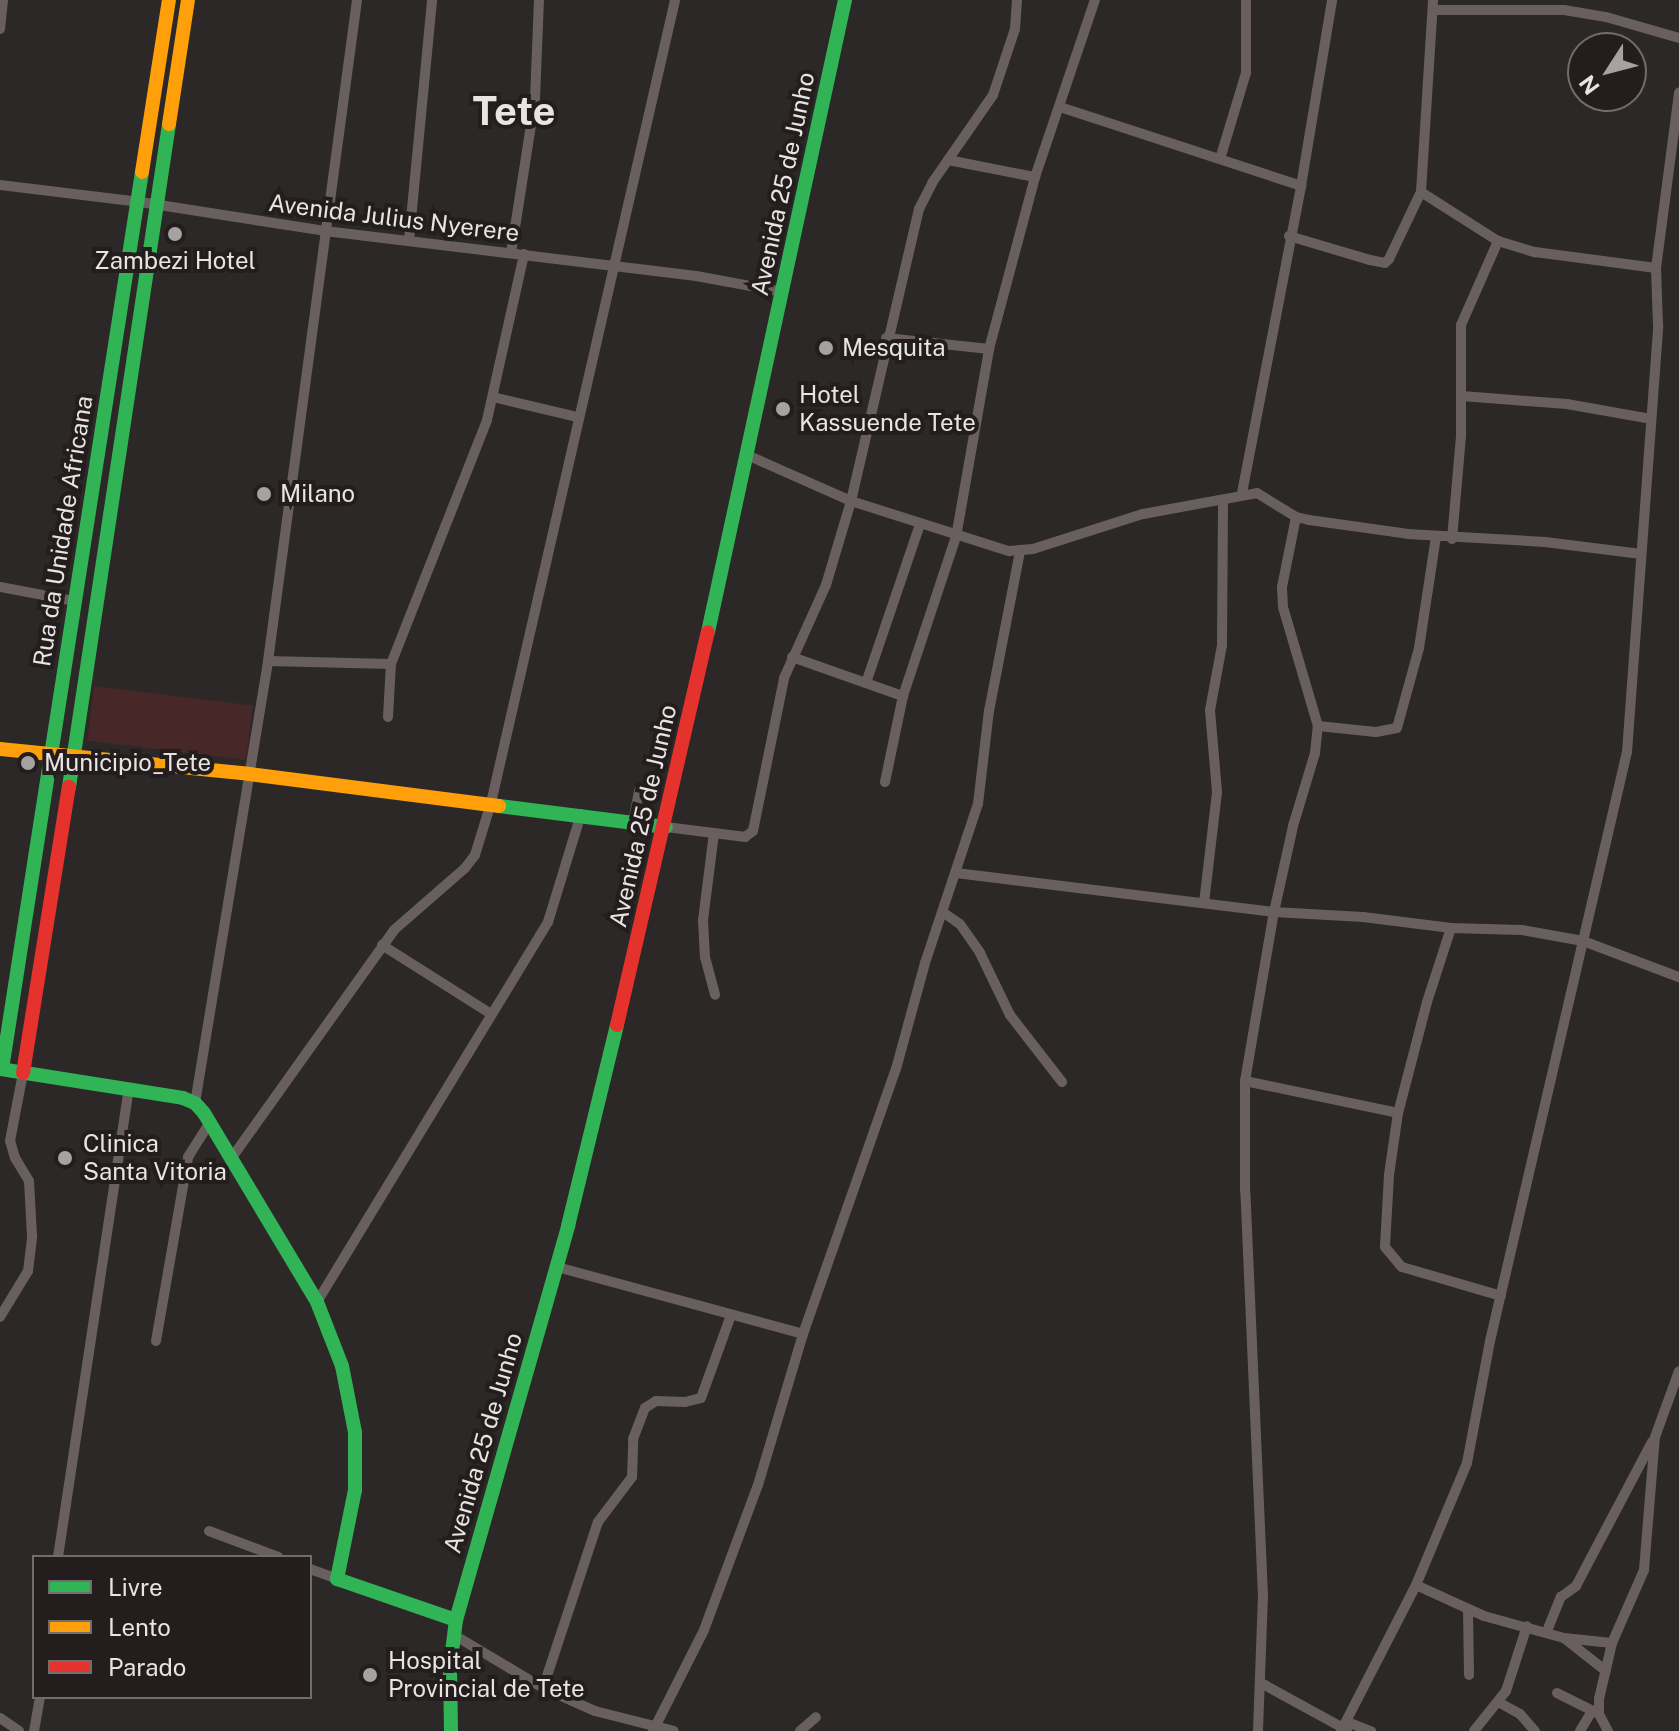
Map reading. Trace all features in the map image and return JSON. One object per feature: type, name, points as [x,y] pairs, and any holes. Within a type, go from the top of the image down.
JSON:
[{"type":"street","points":[[0,29],[3,0]]},
{"type":"street","name":"Rua da Unidade Africana","points":[[1,1069],[140,202],[169,0]]},
{"type":"street","name":"Rua da Unidade Africana","points":[[23,1073],[56,876],[188,0]]},
{"type":"street","points":[[195,1103],[268,661],[357,0]]},
{"type":"street","points":[[409,240],[432,0]]},
{"type":"street","points":[[511,253],[535,99],[539,0]]},
{"type":"street","points":[[233,1156],[382,945],[412,911],[465,868],[475,855],[491,803],[611,266],[675,0]]},
{"type":"street","name":"Avenida 25 de Junho","points":[[451,1731],[455,1628],[557,1267],[666,827],[845,0]]},
{"type":"street","points":[[0,749],[249,774],[745,837],[753,831],[779,700],[792,657],[826,585],[851,501],[886,338],[919,209],[993,95],[1015,29],[1017,0]]},
{"type":"street","points":[[885,782],[903,696],[956,537],[989,349],[1035,177],[1095,0]]},
{"type":"street","points":[[1220,159],[1246,73],[1246,0]]},
{"type":"street","points":[[1242,493],[1301,186],[1332,0]]},
{"type":"street","points":[[1289,236],[1385,263],[1421,192],[1433,5],[1537,4],[1606,17],[1679,38]]},
{"type":"street","points":[[1345,1728],[1416,1585],[1467,1463],[1501,1296],[1627,752],[1658,325],[1656,268],[1679,93]]},
{"type":"street","points":[[1060,107],[1301,186]]},
{"type":"street","points":[[948,160],[1035,177]]},
{"type":"street","name":"Avenida Julius Nyerere","points":[[0,185],[140,202],[325,231],[524,254],[783,292]]},
{"type":"street","points":[[1421,192],[1498,241],[1535,252],[1656,268]]},
{"type":"street","points":[[1452,539],[1462,396],[1461,325],[1498,241]]},
{"type":"street","points":[[388,717],[391,664],[463,486],[493,397],[524,254]]},
{"type":"street","points":[[886,338],[989,349]]},
{"type":"street","points":[[1462,396],[1567,404],[1651,419]]},
{"type":"street","points":[[493,397],[577,417]]},
{"type":"street","points":[[747,455],[851,501],[956,537],[1020,552],[1143,514],[1223,502],[1242,493],[1257,493],[1296,517],[1452,539],[1545,542],[1641,554]]},
{"type":"street","points":[[1204,903],[1217,792],[1210,710],[1222,645],[1223,502]]},
{"type":"street","points":[[1258,1731],[1261,1525],[1245,1191],[1245,1081],[1274,912],[1293,826],[1315,753],[1318,726],[1283,607],[1282,587],[1296,517]]},
{"type":"street","points":[[866,683],[920,524]]},
{"type":"street","points":[[1318,726],[1376,732],[1397,728],[1419,648],[1436,537]]},
{"type":"street","points":[[654,1730],[704,1630],[758,1485],[803,1334],[896,1069],[925,963],[944,913],[984,777],[989,711],[1020,552]]},
{"type":"street","points":[[0,587],[74,601]]},
{"type":"street","points":[[792,657],[903,696]]},
{"type":"street","points":[[268,661],[391,664]]},
{"type":"street","points":[[633,822],[639,791]]},
{"type":"street","points":[[317,1302],[548,922],[581,814]]},
{"type":"street","points":[[714,833],[703,920],[705,957],[715,995]]},
{"type":"street","points":[[956,873],[1274,912],[1363,917],[1451,928],[1522,930],[1583,941],[1679,977]]},
{"type":"street","points":[[944,913],[960,924],[980,953],[1010,1015],[1062,1082]]},
{"type":"street","points":[[1451,928],[1427,1002],[1398,1113],[1389,1175],[1385,1247],[1402,1267],[1501,1296]]},
{"type":"street","points":[[382,945],[491,1014]]},
{"type":"street","points":[[1,1069],[195,1103],[233,1156],[317,1302],[342,1366],[355,1432],[355,1490],[337,1579]]},
{"type":"street","points":[[0,1317],[28,1271],[32,1236],[29,1181],[15,1158],[10,1141],[23,1073]]},
{"type":"street","points":[[1245,1081],[1398,1113]]},
{"type":"street","points":[[58,1555],[129,1089]]},
{"type":"street","points":[[156,1341],[188,1157],[210,1122]]},
{"type":"street","points":[[557,1267],[803,1334]]},
{"type":"street","points":[[543,1688],[598,1522],[632,1477],[633,1439],[645,1408],[656,1401],[685,1402],[701,1398],[731,1315]]},
{"type":"street","points":[[1547,1631],[1561,1597],[1576,1586],[1655,1437],[1679,1371]]},
{"type":"street","points":[[1580,1731],[1595,1712],[1612,1643],[1644,1570],[1655,1437]]},
{"type":"street","points":[[209,1531],[273,1555]]},
{"type":"street","points":[[312,1570],[455,1628],[543,1688],[595,1711],[654,1730],[674,1731]]},
{"type":"street","points":[[1416,1585],[1468,1610],[1564,1638],[1606,1671]]},
{"type":"street","points":[[1468,1610],[1469,1675]]},
{"type":"street","points":[[1474,1731],[1500,1703],[1527,1626]]},
{"type":"street","points":[[1564,1638],[1612,1643]]},
{"type":"street","points":[[1261,1683],[1345,1728],[1371,1731]]},
{"type":"street","points":[[1557,1693],[1595,1712],[1608,1731]]},
{"type":"street","points":[[37,1727],[40,1699]]},
{"type":"street","points":[[1500,1703],[1520,1714],[1535,1731]]},
{"type":"street","points":[[800,1731],[816,1717]]},
{"type":"street","points":[[0,1718],[19,1731]]},
{"type":"shaded area","points":[[94,686],[253,705],[246,760],[87,741]]},
{"type":"traffic: fast","points":[[708,632],[845,0]]},
{"type":"traffic: fast","points":[[69,787],[169,124]]},
{"type":"traffic: fast","points":[[2,1069],[142,172]]},
{"type":"traffic: fast","points":[[499,806],[666,827]]},
{"type":"traffic: fast","points":[[451,1731],[450,1668],[456,1620],[568,1226],[617,1025]]},
{"type":"traffic: fast","points":[[0,1069],[183,1098],[195,1103],[204,1113],[317,1302],[342,1366],[355,1432],[355,1490],[337,1579],[456,1620]]},
{"type":"traffic: slow","points":[[142,172],[169,0]]},
{"type":"traffic: slow","points":[[169,124],[188,0]]},
{"type":"traffic: slow","points":[[0,749],[249,774],[499,806]]},
{"type":"traffic: jam","points":[[617,1025],[708,632]]},
{"type":"traffic: jam","points":[[23,1073],[69,787]]},
{"type":"place","name":"Zambezi Hotel","points":[[175,234]]},
{"type":"place","name":"Mesquita","points":[[826,348]]},
{"type":"place","name":"Hotel Kassuende Tete","points":[[783,409]]},
{"type":"place","name":"Milano","points":[[264,494]]},
{"type":"place","name":"Municipio_Tete","points":[[28,763]]},
{"type":"place","name":"Clinica Santa Vitoria","points":[[65,1158]]},
{"type":"place","name":"Hospital Provincial de Tete","points":[[370,1675]]},
{"type":"district","name":"Tete","points":[[514,111]]}]
